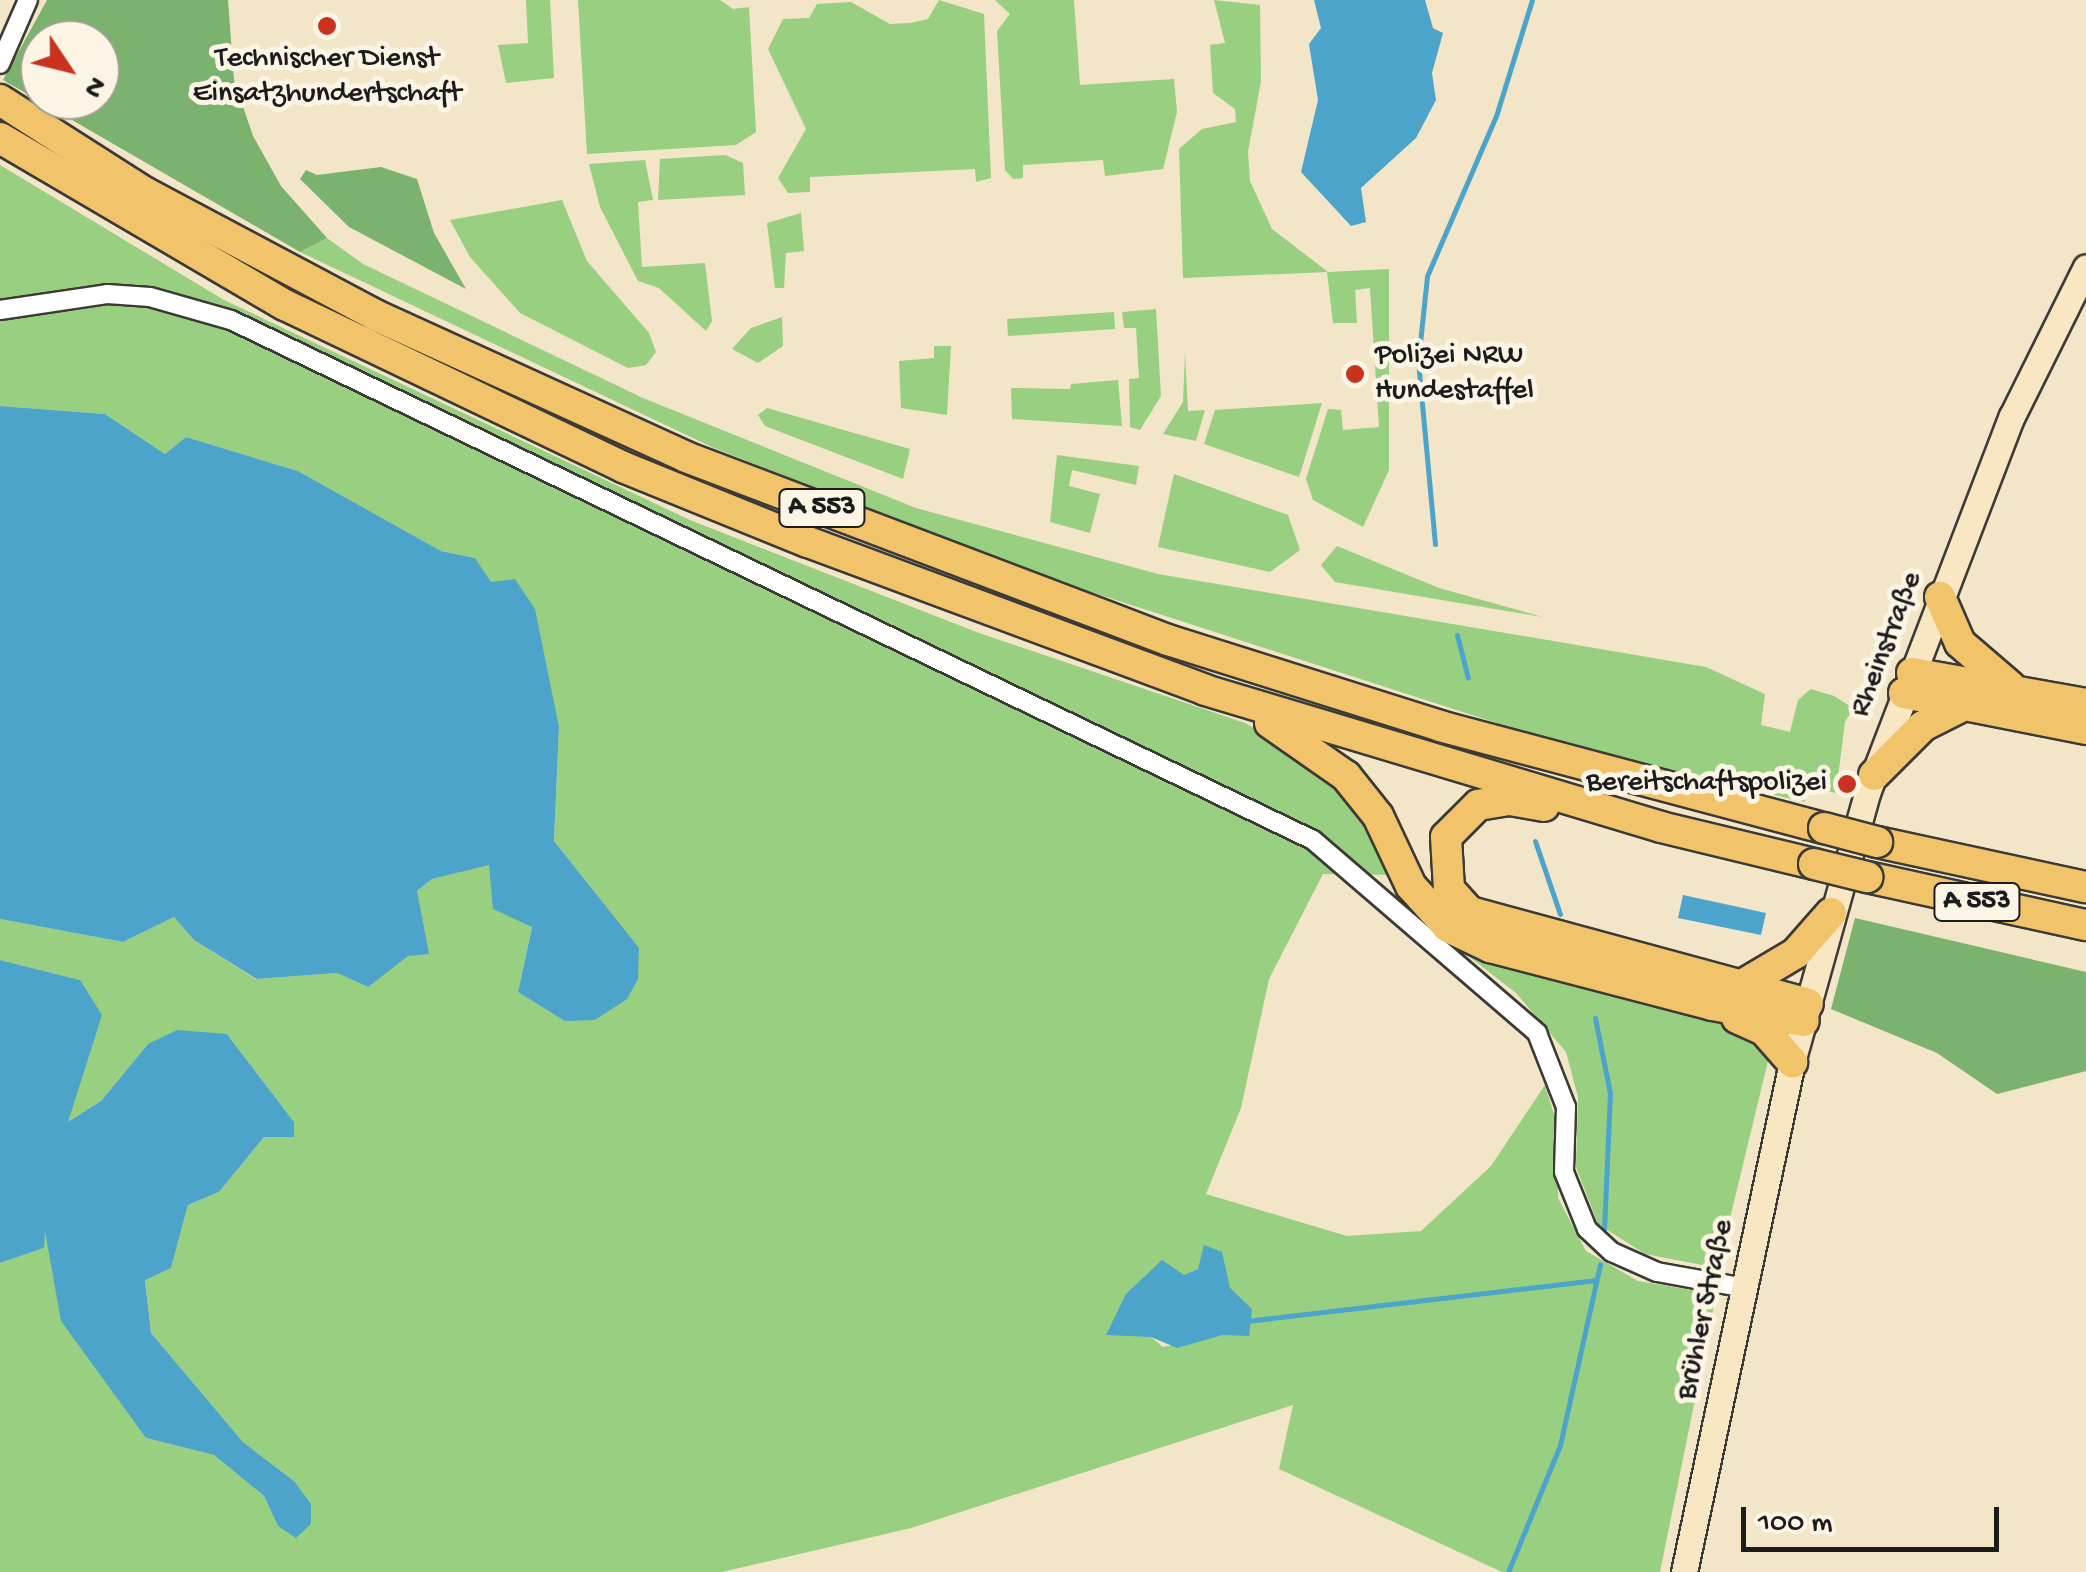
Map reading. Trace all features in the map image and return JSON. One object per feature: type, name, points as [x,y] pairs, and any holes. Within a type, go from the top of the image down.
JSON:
[{"type":"highway","name":"A 553","points":[[1,101],[144,192],[376,315],[686,457],[1168,640],[1440,726],[1877,842],[2078,885]]},
{"type":"highway","name":"A 553","points":[[0,138],[285,306],[623,468],[1205,690],[1662,826],[1867,877],[2086,925]]},
{"type":"highway","points":[[1940,597],[1976,663],[2021,693]]},
{"type":"highway","points":[[1908,683],[2021,693],[2086,704]]},
{"type":"highway","points":[[1908,683],[1958,708],[2086,729]]},
{"type":"highway","points":[[1205,690],[1302,740],[1346,776],[1378,816],[1411,886],[1448,927],[1490,947],[1712,1006],[1764,1030],[1792,1062]]},
{"type":"highway","points":[[1874,774],[1924,726],[1958,708]]},
{"type":"highway","points":[[1662,826],[1509,800],[1478,805],[1446,837],[1449,889],[1470,912],[1744,984],[1806,1013]]},
{"type":"highway","points":[[1744,984],[1796,953],[1830,914]]},
{"type":"highway","points":[[1712,1006],[1806,1013]]},
{"type":"main road","name":"Rheinstraße","points":[[1792,1062],[1830,914],[1874,774],[2012,416],[2079,298],[2086,268]]},
{"type":"main road","name":"Brühler Straße","points":[[1684,1572],[1792,1062]]},
{"type":"street","points":[[0,64],[28,0]]},
{"type":"street","points":[[0,310],[107,294],[178,303],[231,320],[1313,840],[1536,1033],[1566,1106],[1564,1172],[1587,1228],[1612,1252],[1657,1272],[1745,1288]]},
{"type":"green space","points":[[47,0],[228,0],[234,80],[253,136],[281,186],[327,238],[300,252],[72,120],[120,120],[120,20],[36,20]]},
{"type":"green space","points":[[526,0],[550,0],[554,78],[506,83],[498,45],[528,43]]},
{"type":"green space","points":[[578,0],[720,0],[733,9],[749,7],[756,132],[736,145],[587,154]]},
{"type":"green space","points":[[939,0],[984,14],[991,178],[976,182],[975,169],[810,177],[810,192],[788,193],[778,178],[806,129],[768,49],[783,19],[809,18],[817,4],[851,2],[890,24],[910,23],[928,19]]},
{"type":"green space","points":[[995,0],[1074,0],[1080,85],[1174,79],[1177,112],[1163,169],[1105,176],[1103,160],[1023,165],[1023,178],[1013,179],[1005,170],[997,31],[1010,14]]},
{"type":"green space","points":[[1214,0],[1260,5],[1261,81],[1248,152],[1250,181],[1272,229],[1328,272],[1389,269],[1389,470],[1363,527],[1313,500],[1306,479],[1328,409],[1341,410],[1343,430],[1379,427],[1370,288],[1355,290],[1357,323],[1333,323],[1327,272],[1183,278],[1179,149],[1202,129],[1236,122],[1235,109],[1213,93],[1210,45],[1225,43]]},
{"type":"green space","points":[[20,49],[20,90],[3,80]]},
{"type":"green space","points":[[725,155],[743,163],[745,195],[658,200],[660,159]]},
{"type":"green space","points":[[645,160],[653,200],[638,202],[642,267],[705,263],[712,321],[706,331],[659,288],[638,281],[600,207],[589,164]]},
{"type":"green space","points":[[0,165],[224,300],[690,520],[979,633],[1245,723],[1330,773],[1377,832],[1399,875],[1323,874],[1269,979],[1241,1108],[1206,1194],[1347,1236],[1421,1231],[1491,1166],[1545,1085],[1558,1127],[1558,1198],[1586,1251],[1638,1281],[1698,1291],[1714,1306],[1660,1572],[1502,1572],[1279,1469],[1293,1405],[911,1528],[722,1572],[0,1572],[0,1263],[44,1248],[44,1223],[146,1438],[214,1455],[264,1496],[278,1526],[294,1481],[243,1442],[151,1333],[145,1279],[171,1268],[188,1205],[219,1192],[264,1137],[294,1122],[228,1035],[148,1044],[101,1101],[67,1123],[80,980],[0,960],[0,919],[123,942],[174,917],[194,940],[256,979],[337,973],[368,987],[423,938],[416,892],[432,879],[490,864],[532,926],[518,992],[565,1020],[595,1020],[639,949],[554,841],[559,727],[475,558],[441,551],[298,471],[186,437],[165,454],[105,414],[0,406]],"holes":[[[1198,1269],[1252,1309],[1247,1321],[1223,1335],[1163,1347],[1151,1337],[1184,1275]]]},
{"type":"green space","points":[[381,167],[417,179],[434,233],[466,289],[349,227],[300,179],[306,170],[317,175]]},
{"type":"green space","points":[[562,200],[587,261],[649,333],[656,352],[646,365],[628,368],[520,313],[470,257],[450,220]]},
{"type":"green space","points":[[801,213],[804,251],[786,253],[784,288],[775,288],[767,223]]},
{"type":"green space","points":[[327,238],[363,264],[643,398],[916,508],[1158,574],[1706,667],[1765,694],[1761,725],[1790,732],[1798,700],[1811,689],[1834,696],[1853,708],[1845,722],[1836,793],[1802,785],[1805,802],[1586,752],[1023,570],[714,448],[300,252]]},
{"type":"green space","points":[[1156,309],[1161,396],[1140,430],[1130,427],[1129,379],[1139,378],[1136,328],[1124,328],[1122,312]]},
{"type":"green space","points":[[1114,312],[1115,329],[1008,336],[1007,319]]},
{"type":"green space","points":[[782,317],[783,346],[758,363],[732,349],[751,328]]},
{"type":"green space","points":[[934,346],[951,346],[947,415],[901,408],[899,361],[934,358]]},
{"type":"green space","points":[[1185,353],[1188,411],[1205,410],[1196,441],[1163,434],[1183,402]]},
{"type":"green space","points":[[1118,380],[1122,426],[1012,419],[1011,388],[1070,389],[1071,384]]},
{"type":"green space","points":[[1322,403],[1299,477],[1204,444],[1215,410]]},
{"type":"green space","points":[[767,408],[910,449],[903,479],[765,426],[758,415]]},
{"type":"green space","points":[[1057,455],[1139,466],[1136,485],[1072,470],[1069,486],[1100,494],[1090,533],[1050,522]]},
{"type":"green space","points":[[1174,474],[1288,515],[1300,550],[1270,572],[1158,547]]},
{"type":"green space","points":[[1337,546],[1439,588],[1543,617],[1335,582],[1321,565]]},
{"type":"green space","points":[[1855,918],[2086,972],[2086,1071],[1997,1094],[1937,1053],[1831,1009]]},
{"type":"green space","points":[[1462,951],[1754,1030],[1768,1061],[1718,1268],[1645,1254],[1598,1224],[1576,1167],[1578,1097],[1566,1052],[1516,993]]},
{"type":"water","points":[[1314,0],[1425,0],[1433,28],[1443,33],[1432,73],[1436,100],[1416,138],[1361,188],[1366,222],[1351,226],[1301,172],[1318,100],[1309,44],[1321,28]]},
{"type":"water","points":[[0,406],[105,414],[165,454],[186,437],[298,471],[441,551],[475,558],[491,582],[515,579],[535,609],[559,727],[554,841],[639,948],[638,979],[627,999],[595,1020],[565,1021],[518,992],[532,927],[493,909],[489,865],[432,879],[417,891],[429,954],[408,956],[368,987],[337,973],[257,979],[194,940],[174,917],[123,942],[0,919]]},
{"type":"water","points":[[1683,895],[1766,913],[1761,935],[1678,918]]},
{"type":"water","points":[[0,960],[80,980],[102,1015],[68,1122],[101,1101],[148,1044],[177,1030],[227,1034],[294,1122],[294,1137],[264,1137],[219,1192],[188,1205],[171,1268],[145,1280],[151,1333],[243,1442],[294,1481],[311,1504],[311,1524],[296,1538],[278,1526],[264,1496],[214,1455],[146,1438],[61,1321],[45,1231],[44,1248],[0,1263]]},
{"type":"water","points":[[1204,1245],[1222,1252],[1230,1288],[1252,1309],[1249,1336],[1223,1335],[1177,1348],[1151,1337],[1106,1335],[1126,1294],[1162,1260],[1184,1275],[1198,1269]]},
{"type":"waterway","points":[[1435,544],[1418,362],[1427,276],[1496,116],[1532,0]]},
{"type":"waterway","points":[[1457,635],[1468,678]]},
{"type":"waterway","points":[[1535,841],[1560,914]]},
{"type":"waterway","points":[[1595,1018],[1610,1093],[1604,1229]]},
{"type":"waterway","points":[[1508,1572],[1560,1445],[1600,1264]]},
{"type":"waterway","points":[[1247,1321],[1597,1280]]},
{"type":"place","name":"Technischer Dienst Einsatzhundertschaft","points":[[327,26]]},
{"type":"place","name":"Polizei NRW Hundestaffel","points":[[1355,374]]},
{"type":"place","name":"Bereitschaftspolizei","points":[[1847,784]]}]
